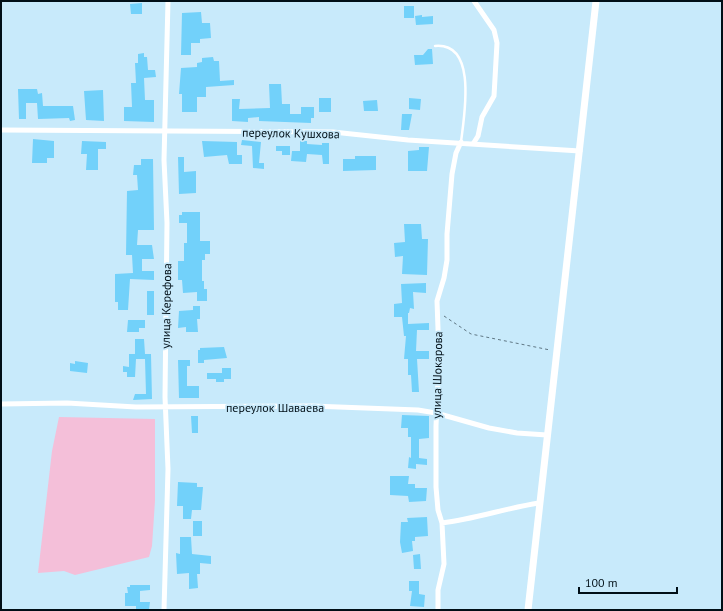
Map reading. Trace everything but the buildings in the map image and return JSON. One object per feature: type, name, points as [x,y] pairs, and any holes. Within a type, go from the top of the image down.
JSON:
[{"type":"street","name":"улица Керефова","points":[[164,610],[168,469],[166,407],[165,133],[168,1]]},
{"type":"street","points":[[473,144],[478,136],[482,117],[494,96],[497,43],[494,30],[474,1]]},
{"type":"street","points":[[528,610],[596,1]]},
{"type":"street","name":"переулок Кушхова","points":[[1,130],[165,133],[333,132],[408,140],[461,142],[580,151]]},
{"type":"street","name":"улица Шокарова","points":[[438,610],[438,590],[444,564],[442,523],[436,494],[436,413],[439,356],[437,312],[438,294],[444,278],[446,260],[450,185],[456,153],[461,142]]},
{"type":"street","name":"переулок Шаваева","points":[[1,404],[67,403],[119,407],[312,406],[418,410],[436,413],[489,428],[517,433],[547,435]]},
{"type":"street","points":[[442,523],[476,518],[504,509],[539,503]]},
{"type":"lane","points":[[435,46],[447,46],[453,50],[463,68],[466,98],[461,142]]},
{"type":"path","points":[[437,312],[471,334],[556,351]]},
{"type":"shaded area","points":[[59,417],[155,419],[155,501],[152,546],[149,557],[75,575],[64,571],[38,573],[52,451]]}]
